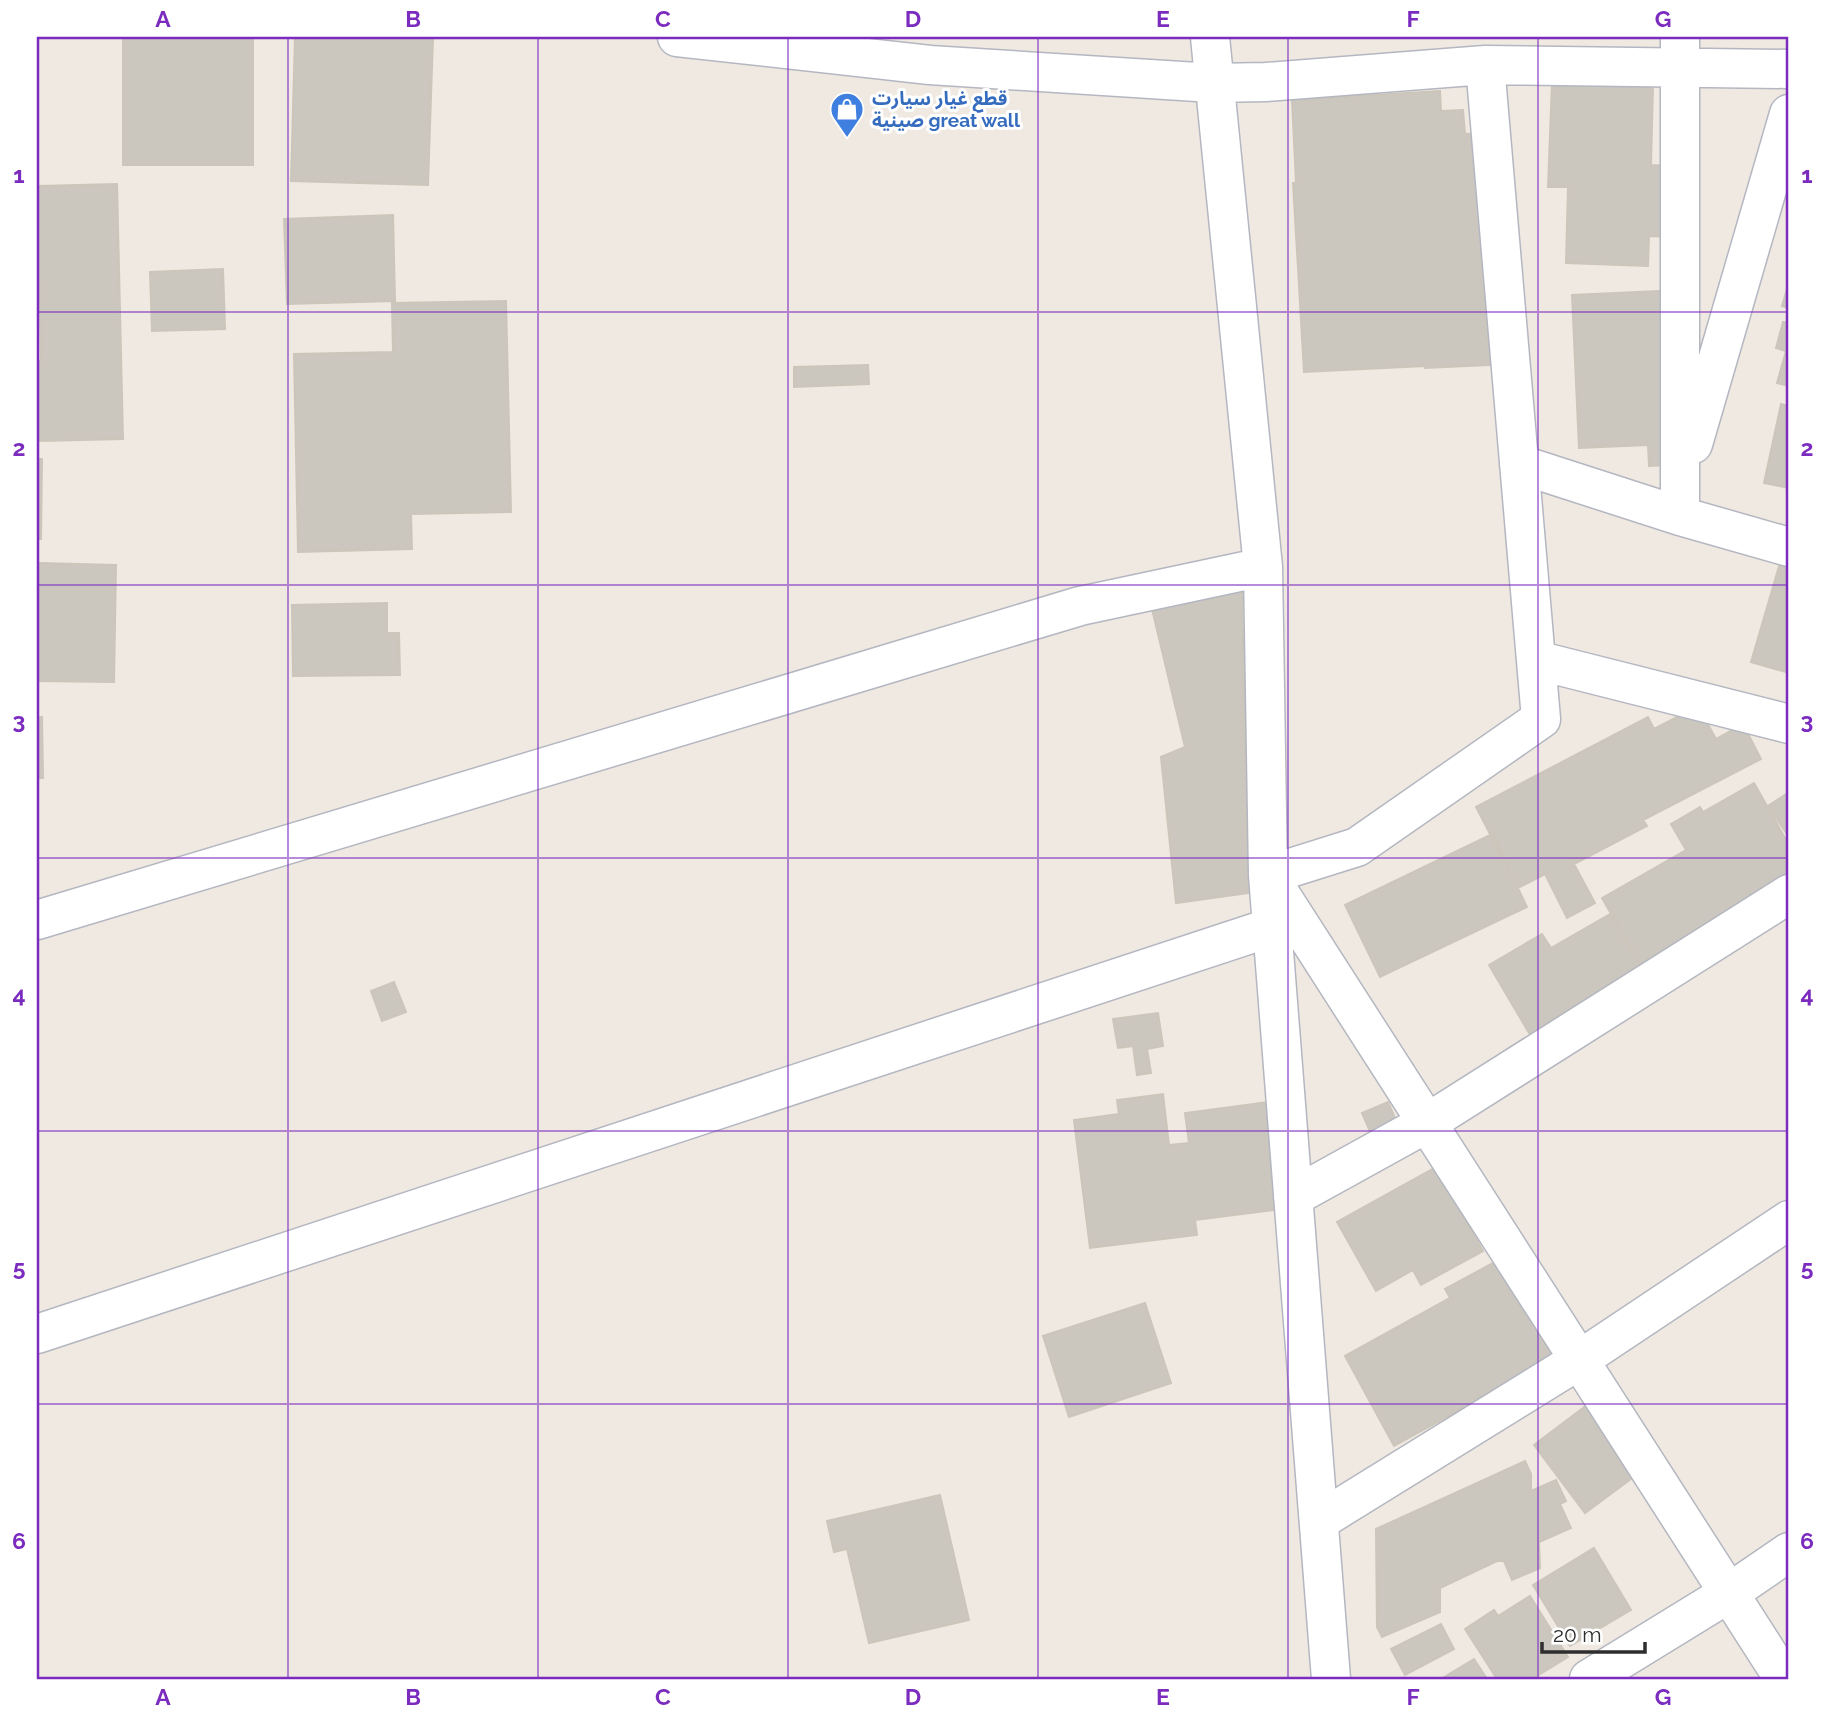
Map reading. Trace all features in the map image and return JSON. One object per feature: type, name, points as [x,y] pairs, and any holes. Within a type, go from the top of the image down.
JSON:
[{"type":"street","points":[[677,37],[932,51],[1213,83],[1266,82],[1680,52],[1789,69]]},
{"type":"street","points":[[1210,37],[1263,567],[1268,875],[1285,925],[1427,1123],[1784,1679]]},
{"type":"street","points":[[1680,52],[1680,501]]},
{"type":"street","points":[[1268,875],[1357,848],[1541,719],[1485,65]]},
{"type":"street","points":[[1680,501],[1789,114]]},
{"type":"street","points":[[1519,464],[1680,501],[1789,547]]},
{"type":"street","points":[[37,920],[1080,606],[1263,567]]},
{"type":"street","points":[[1536,660],[1789,724]]},
{"type":"street","points":[[1293,1197],[1427,1123],[1789,894]]},
{"type":"street","points":[[1285,925],[1293,1197],[1331,1679]]},
{"type":"street","points":[[37,1334],[1285,925]]},
{"type":"street","points":[[1319,1521],[1579,1360],[1789,1220]]},
{"type":"street","points":[[1589,1679],[1729,1593],[1789,1552]]},
{"type":"building","points":[[123,37],[253,37],[253,165],[123,165]]},
{"type":"building","points":[[295,37],[433,37],[428,185],[291,181]]},
{"type":"building","points":[[1552,83],[1653,86],[1651,165],[1671,166],[1669,237],[1649,236],[1648,266],[1566,263],[1568,187],[1548,187]]},
{"type":"building","points":[[1440,91],[1441,111],[1463,110],[1465,134],[1485,133],[1510,364],[1304,372],[1293,183],[1296,183],[1292,100]]},
{"type":"building","points":[[117,184],[123,439],[39,441],[37,361],[41,361],[38,186]]},
{"type":"building","points":[[393,215],[395,301],[287,304],[284,219]]},
{"type":"building","points":[[223,269],[225,329],[152,331],[150,272]]},
{"type":"building","points":[[1789,282],[1789,308],[1782,306]]},
{"type":"building","points":[[1681,290],[1688,464],[1649,466],[1648,445],[1579,448],[1572,295]]},
{"type":"building","points":[[506,301],[511,512],[411,514],[412,549],[298,552],[294,354],[393,352],[392,303]]},
{"type":"building","points":[[1783,322],[1789,323],[1789,386],[1777,383],[1786,351],[1776,348]]},
{"type":"building","points":[[868,365],[869,384],[794,387],[794,367]]},
{"type":"building","points":[[1781,404],[1789,406],[1789,488],[1764,483]]},
{"type":"building","points":[[37,459],[42,459],[41,539],[37,539]]},
{"type":"building","points":[[1782,556],[1789,558],[1789,673],[1751,662]]},
{"type":"building","points":[[39,563],[116,565],[114,682],[37,681]]},
{"type":"building","points":[[1242,592],[1249,893],[1176,903],[1161,757],[1185,747],[1152,609]]},
{"type":"building","points":[[387,603],[387,633],[399,633],[400,675],[293,676],[292,605]]},
{"type":"building","points":[[1698,706],[1716,739],[1743,724],[1761,759],[1643,820],[1647,826],[1574,864],[1595,903],[1567,918],[1545,874],[1518,888],[1476,807],[1648,717],[1654,729]]},
{"type":"building","points":[[42,717],[43,778],[37,778],[37,718]]},
{"type":"building","points":[[1754,783],[1789,845],[1789,907],[1751,902],[1640,964],[1602,898],[1686,850],[1671,824],[1700,807],[1703,812]]},
{"type":"building","points":[[1789,792],[1789,837],[1768,806]]},
{"type":"building","points":[[1492,834],[1527,907],[1380,977],[1345,905]]},
{"type":"building","points":[[1610,914],[1645,973],[1532,1038],[1489,965],[1542,934],[1551,948]]},
{"type":"building","points":[[394,982],[406,1012],[382,1021],[371,991]]},
{"type":"building","points":[[1158,1013],[1163,1046],[1147,1049],[1151,1073],[1137,1075],[1133,1046],[1118,1048],[1113,1019]]},
{"type":"building","points":[[1163,1094],[1169,1145],[1189,1143],[1185,1113],[1284,1100],[1297,1207],[1195,1220],[1197,1235],[1090,1248],[1074,1120],[1119,1114],[1117,1100]]},
{"type":"building","points":[[1388,1102],[1401,1132],[1375,1143],[1362,1113]]},
{"type":"building","points":[[1436,1167],[1483,1251],[1421,1285],[1413,1270],[1376,1291],[1337,1222]]},
{"type":"building","points":[[1504,1257],[1558,1356],[1394,1446],[1345,1356],[1450,1298],[1445,1289]]},
{"type":"building","points":[[1145,1303],[1171,1383],[1069,1417],[1043,1336]]},
{"type":"building","points":[[1595,1399],[1647,1467],[1585,1513],[1534,1445]]},
{"type":"building","points":[[1525,1461],[1531,1474],[1531,1491],[1556,1480],[1566,1501],[1560,1504],[1571,1528],[1539,1542],[1540,1568],[1512,1580],[1504,1561],[1497,1561],[1440,1588],[1440,1612],[1382,1637],[1377,1627],[1376,1529]]},
{"type":"building","points":[[940,1495],[969,1620],[869,1643],[847,1549],[834,1552],[827,1521]]},
{"type":"building","points":[[1594,1548],[1631,1610],[1570,1646],[1533,1585]]},
{"type":"building","points":[[1530,1596],[1568,1657],[1532,1679],[1497,1679],[1465,1629],[1494,1610],[1498,1616]]},
{"type":"building","points":[[1441,1624],[1454,1649],[1405,1675],[1391,1649]]},
{"type":"building","points":[[1474,1659],[1487,1679],[1441,1679]]},
{"type":"place","name":"قطع غيار سيارت صينية great wall","points":[[847,139]]}]
